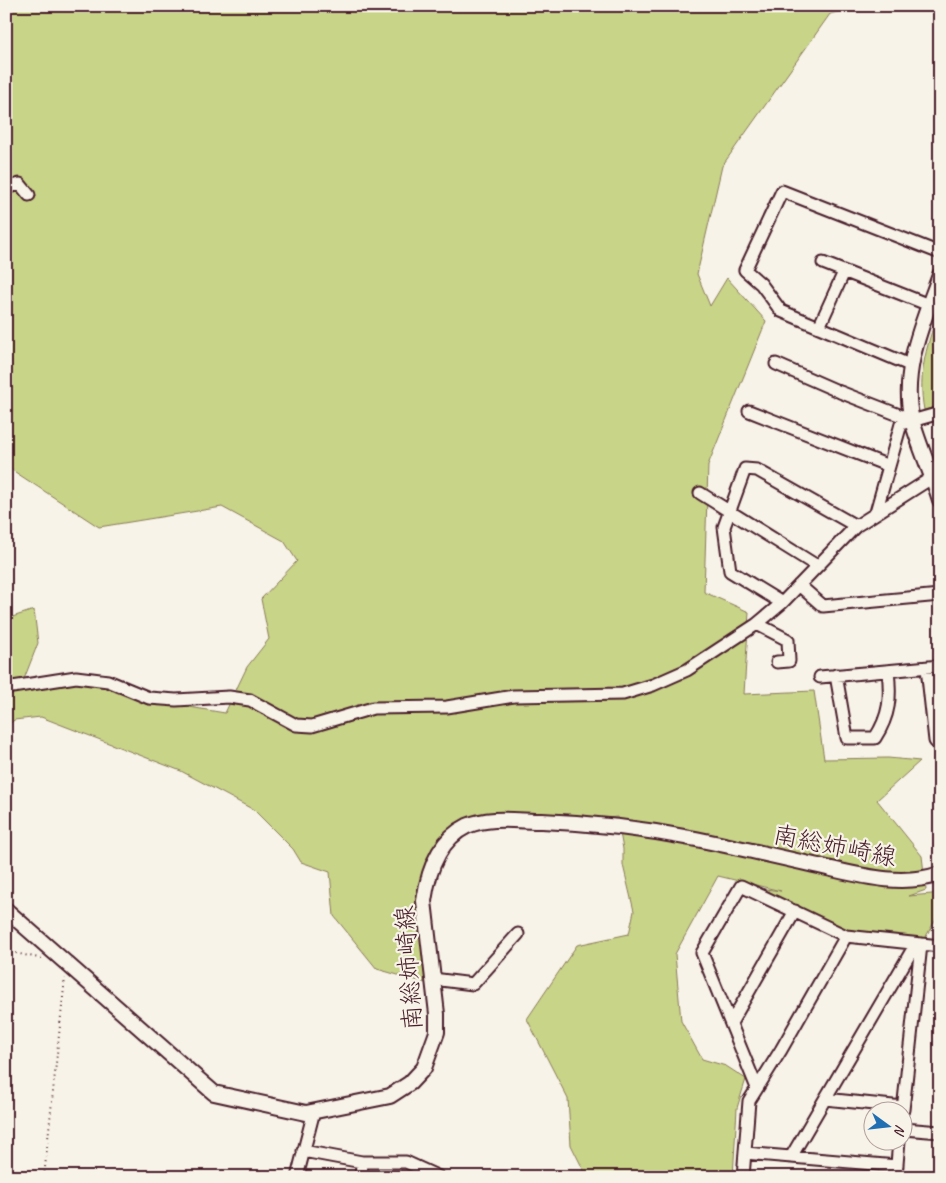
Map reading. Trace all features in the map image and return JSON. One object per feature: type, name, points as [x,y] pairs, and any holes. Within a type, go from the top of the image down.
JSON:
[{"type":"main road","points":[[940,275],[916,341],[909,394],[912,420],[940,500]]},
{"type":"main road","name":"南総姉崎線","points":[[6,910],[214,1093],[306,1112],[390,1096],[415,1078],[429,1058],[437,1032],[424,901],[431,868],[437,855],[454,835],[467,826],[486,821],[558,822],[617,826],[695,839],[880,879],[919,880],[940,874]]},
{"type":"street","points":[[6,188],[20,184],[29,195]]},
{"type":"street","points":[[912,366],[781,311],[761,284],[745,270],[782,190],[940,253]]},
{"type":"street","points":[[823,264],[929,305]]},
{"type":"street","points":[[819,327],[844,272]]},
{"type":"street","points":[[776,364],[840,392],[912,420]]},
{"type":"street","points":[[749,411],[888,466]]},
{"type":"street","points":[[876,512],[901,424],[940,413]]},
{"type":"street","points":[[782,603],[730,571],[724,528],[746,469],[757,470],[856,526]]},
{"type":"street","points":[[6,688],[76,677],[108,681],[149,698],[176,700],[229,697],[250,700],[296,725],[312,726],[373,708],[447,707],[514,696],[623,694],[652,685],[687,670],[757,624],[782,603],[856,526],[933,477]]},
{"type":"street","points":[[700,493],[817,566]]},
{"type":"street","points":[[799,585],[824,606],[940,595]]},
{"type":"street","points":[[757,624],[788,640],[789,661],[777,662]]},
{"type":"street","points":[[820,677],[940,666]]},
{"type":"street","points":[[927,668],[934,741],[940,746]]},
{"type":"street","points":[[836,675],[847,738],[875,738],[883,726],[891,697],[888,671]]},
{"type":"street","points":[[757,1088],[702,953],[741,886],[846,936],[940,946]]},
{"type":"street","points":[[731,1023],[795,911]]},
{"type":"street","points":[[433,979],[473,984],[518,934]]},
{"type":"street","points":[[743,1177],[749,1101],[846,936]]},
{"type":"street","points":[[791,1156],[911,952],[921,945]]},
{"type":"street","points":[[904,1100],[921,945]]},
{"type":"street","points":[[825,1099],[864,1104]]},
{"type":"street","points":[[297,1177],[314,1111]]},
{"type":"street","points":[[914,1130],[940,1132]]},
{"type":"street","points":[[745,1153],[791,1156],[896,1171],[899,1150]]},
{"type":"street","points":[[303,1151],[362,1162],[406,1162],[416,1164],[439,1177]]},
{"type":"street","points":[[361,1177],[362,1162]]},
{"type":"path","points":[[6,951],[45,960]]},
{"type":"path","points":[[44,1177],[65,975],[72,969]]},
{"type":"green space","points":[[6,6],[862,6],[830,14],[722,166],[697,274],[710,306],[727,278],[766,321],[708,465],[704,592],[749,612],[744,694],[814,691],[824,759],[888,758],[920,761],[877,800],[922,856],[926,890],[909,896],[932,894],[940,887],[940,912],[921,945],[846,936],[741,886],[781,891],[718,876],[675,954],[681,1021],[702,1059],[726,1066],[746,1079],[737,1108],[733,1177],[587,1177],[571,1145],[568,1099],[527,1019],[577,945],[629,934],[634,911],[623,865],[623,849],[617,817],[573,822],[459,822],[420,895],[426,983],[377,969],[334,916],[330,872],[301,862],[293,849],[254,810],[181,771],[41,717],[14,720],[6,728],[6,619],[34,610],[38,643],[19,692],[85,677],[165,703],[225,713],[247,667],[269,639],[261,599],[297,561],[284,541],[222,507],[99,527],[6,466]]},
{"type":"green space","points":[[940,307],[940,406],[924,410],[922,396],[923,370],[928,345]]}]
